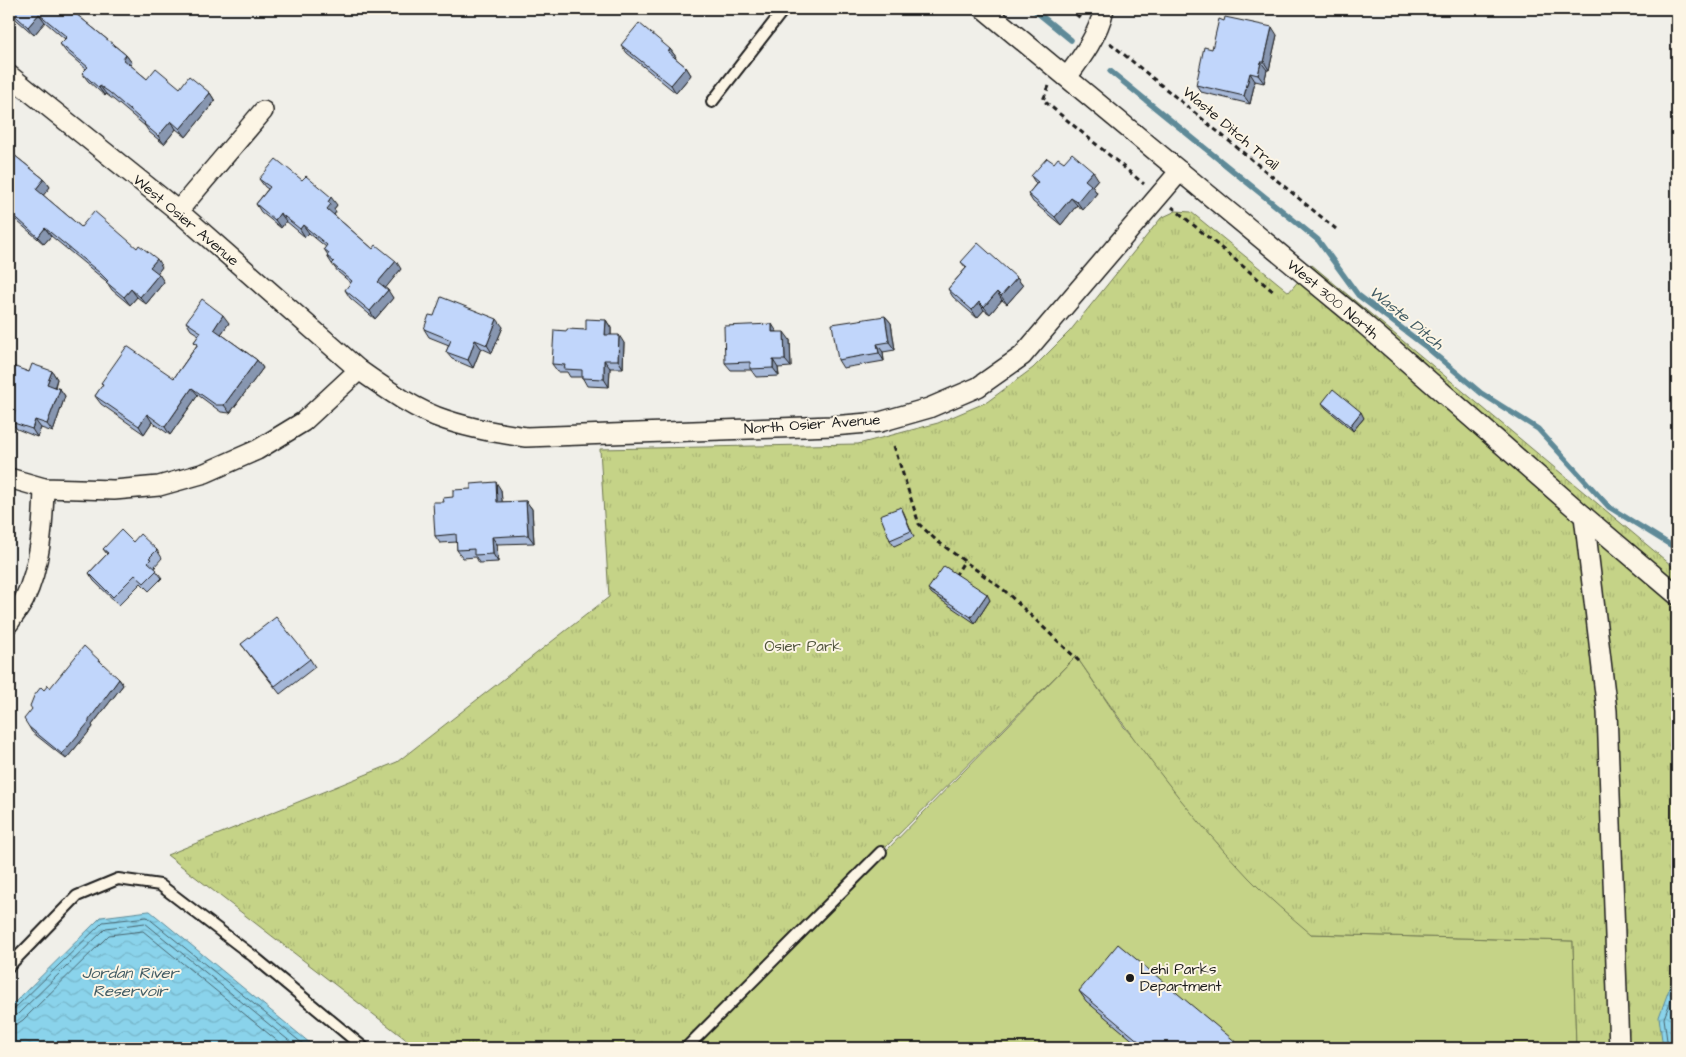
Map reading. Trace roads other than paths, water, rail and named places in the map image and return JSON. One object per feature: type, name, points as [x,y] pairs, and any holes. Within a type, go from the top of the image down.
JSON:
[{"type":"street","name":"West 300 North","points":[[984,9],[1356,317],[1677,595]]},
{"type":"street","points":[[1067,77],[1084,55],[1101,24],[1104,9]]},
{"type":"street","name":"West Osier Avenue","points":[[9,75],[178,211],[360,370]]},
{"type":"street","points":[[178,211],[263,111]]},
{"type":"street","name":"North Osier Avenue","points":[[360,370],[411,404],[444,420],[481,430],[526,437],[832,426],[880,422],[929,408],[978,387],[1022,356],[1180,171]]},
{"type":"street","points":[[9,478],[44,488],[114,490],[159,486],[205,473],[257,450],[303,422],[360,370]]},
{"type":"street","points":[[9,623],[24,600],[34,572],[43,523],[44,488]]},
{"type":"street","points":[[1584,516],[1607,711],[1619,1048]]},
{"type":"lane","points":[[712,102],[784,9]]},
{"type":"lane","points":[[686,1048],[881,852]]},
{"type":"lane","points":[[9,966],[77,896],[118,879],[160,885],[253,956],[364,1048]]},
{"type":"water","name":"Jordan River Reservoir","points":[[150,911],[316,1048],[9,1048],[9,1008],[101,917]]},
{"type":"water","points":[[1677,979],[1677,1048],[1663,1048],[1659,1017],[1672,981]]},
{"type":"waterway","name":"Waste Ditch","points":[[1033,9],[1071,40]]},
{"type":"waterway","name":"Waste Ditch","points":[[1110,71],[1318,240],[1358,295],[1425,346],[1481,393],[1538,429],[1609,507],[1677,549]]},
{"type":"place","name":"Lehi Parks Department","points":[[1130,978]]},
{"type":"park label","name":"Osier Park","points":[[803,646]]}]
